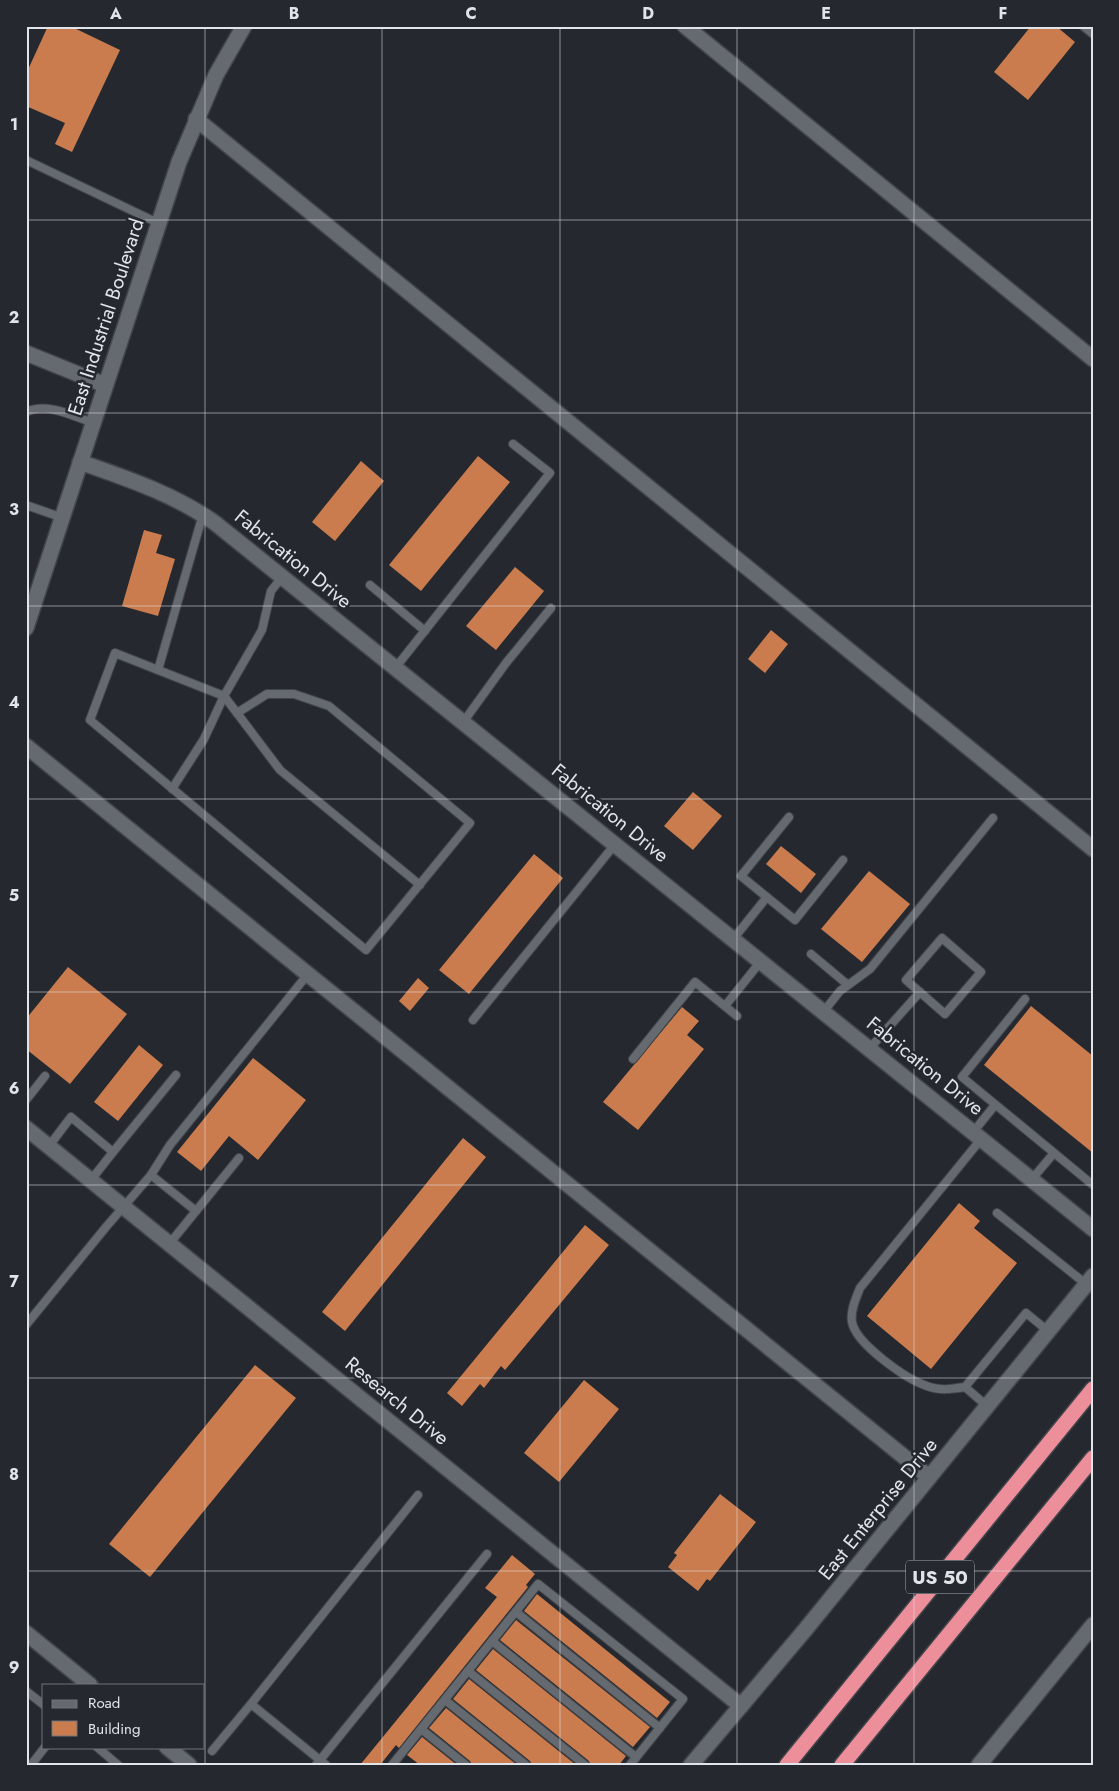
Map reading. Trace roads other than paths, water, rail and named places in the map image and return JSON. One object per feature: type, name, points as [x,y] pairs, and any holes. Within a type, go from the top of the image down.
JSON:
[{"type":"highway","name":"US 50","points":[[787,1765],[1093,1389]]},
{"type":"highway","name":"US 50","points":[[842,1765],[1093,1458]]},
{"type":"street","name":"East Industrial Boulevard","points":[[26,628],[158,222],[196,119],[216,76],[244,26]]},
{"type":"street","points":[[685,26],[1093,359]]},
{"type":"street","points":[[196,119],[1093,849]]},
{"type":"street","points":[[26,353],[105,385]]},
{"type":"street","name":"Fabrication Drive","points":[[80,462],[144,484],[204,514],[762,960],[1093,1229]]},
{"type":"street","points":[[26,746],[929,1477]]},
{"type":"street","name":"Research Drive","points":[[26,1128],[741,1706]]},
{"type":"street","name":"East Enterprise Drive","points":[[691,1765],[1090,1280]]},
{"type":"street","points":[[978,1765],[1093,1625]]},
{"type":"street","points":[[26,1633],[89,1684]]},
{"type":"street","points":[[168,1748],[189,1765]]},
{"type":"lane","points":[[1083,26],[1093,34]]},
{"type":"lane","points":[[26,160],[158,222]]},
{"type":"lane","points":[[26,412],[32,408],[53,409],[93,423]]},
{"type":"lane","points":[[396,667],[550,472],[513,444]]},
{"type":"lane","points":[[26,505],[63,518]]},
{"type":"lane","points":[[158,670],[204,514]]},
{"type":"lane","points":[[172,789],[204,739],[224,696],[262,630],[271,591],[283,576]]},
{"type":"lane","points":[[370,585],[425,630]]},
{"type":"lane","points":[[464,721],[506,663],[552,608]]},
{"type":"lane","points":[[237,713],[267,694],[294,694],[329,706],[470,823],[420,885],[366,950],[90,720],[115,652],[224,696],[280,770],[420,885]]},
{"type":"lane","points":[[789,817],[741,876],[794,920],[843,860]]},
{"type":"lane","points":[[824,1011],[840,991],[870,969],[993,818]]},
{"type":"lane","points":[[472,1020],[616,843]]},
{"type":"lane","points":[[734,938],[767,897]]},
{"type":"lane","points":[[942,938],[981,972],[945,1014],[920,992],[906,980],[942,938]]},
{"type":"lane","points":[[811,954],[848,985]]},
{"type":"lane","points":[[725,1006],[762,960]]},
{"type":"lane","points":[[26,1325],[106,1227],[151,1176],[170,1145],[308,974]]},
{"type":"lane","points":[[633,1059],[695,982],[737,1016]]},
{"type":"lane","points":[[870,1048],[920,992]]},
{"type":"lane","points":[[1025,999],[962,1077],[1093,1185]]},
{"type":"lane","points":[[91,1180],[176,1075]]},
{"type":"lane","points":[[26,1100],[45,1076]]},
{"type":"lane","points":[[996,1105],[978,1134],[860,1288],[854,1303],[852,1322],[865,1344],[909,1378],[928,1387],[949,1390],[965,1387],[1026,1313],[1048,1331]]},
{"type":"lane","points":[[49,1146],[71,1117],[113,1152]]},
{"type":"lane","points":[[1032,1178],[1054,1153]]},
{"type":"lane","points":[[170,1243],[239,1158]]},
{"type":"lane","points":[[151,1176],[196,1210]]},
{"type":"lane","points":[[997,1213],[1090,1280]]},
{"type":"lane","points":[[965,1387],[987,1406]]},
{"type":"lane","points":[[212,1751],[418,1495]]},
{"type":"lane","points":[[251,1704],[321,1763],[487,1554]]},
{"type":"lane","points":[[397,1763],[421,1729],[538,1584],[683,1699],[630,1765]]},
{"type":"lane","points":[[516,1612],[660,1728]]},
{"type":"lane","points":[[492,1641],[636,1757]]},
{"type":"lane","points":[[468,1671],[585,1765]]},
{"type":"lane","points":[[26,1691],[42,1703]]},
{"type":"lane","points":[[445,1700],[526,1765]]},
{"type":"lane","points":[[421,1729],[466,1765]]},
{"type":"lane","points":[[32,1765],[44,1748]]},
{"type":"lane","points":[[97,1748],[118,1765]]}]
